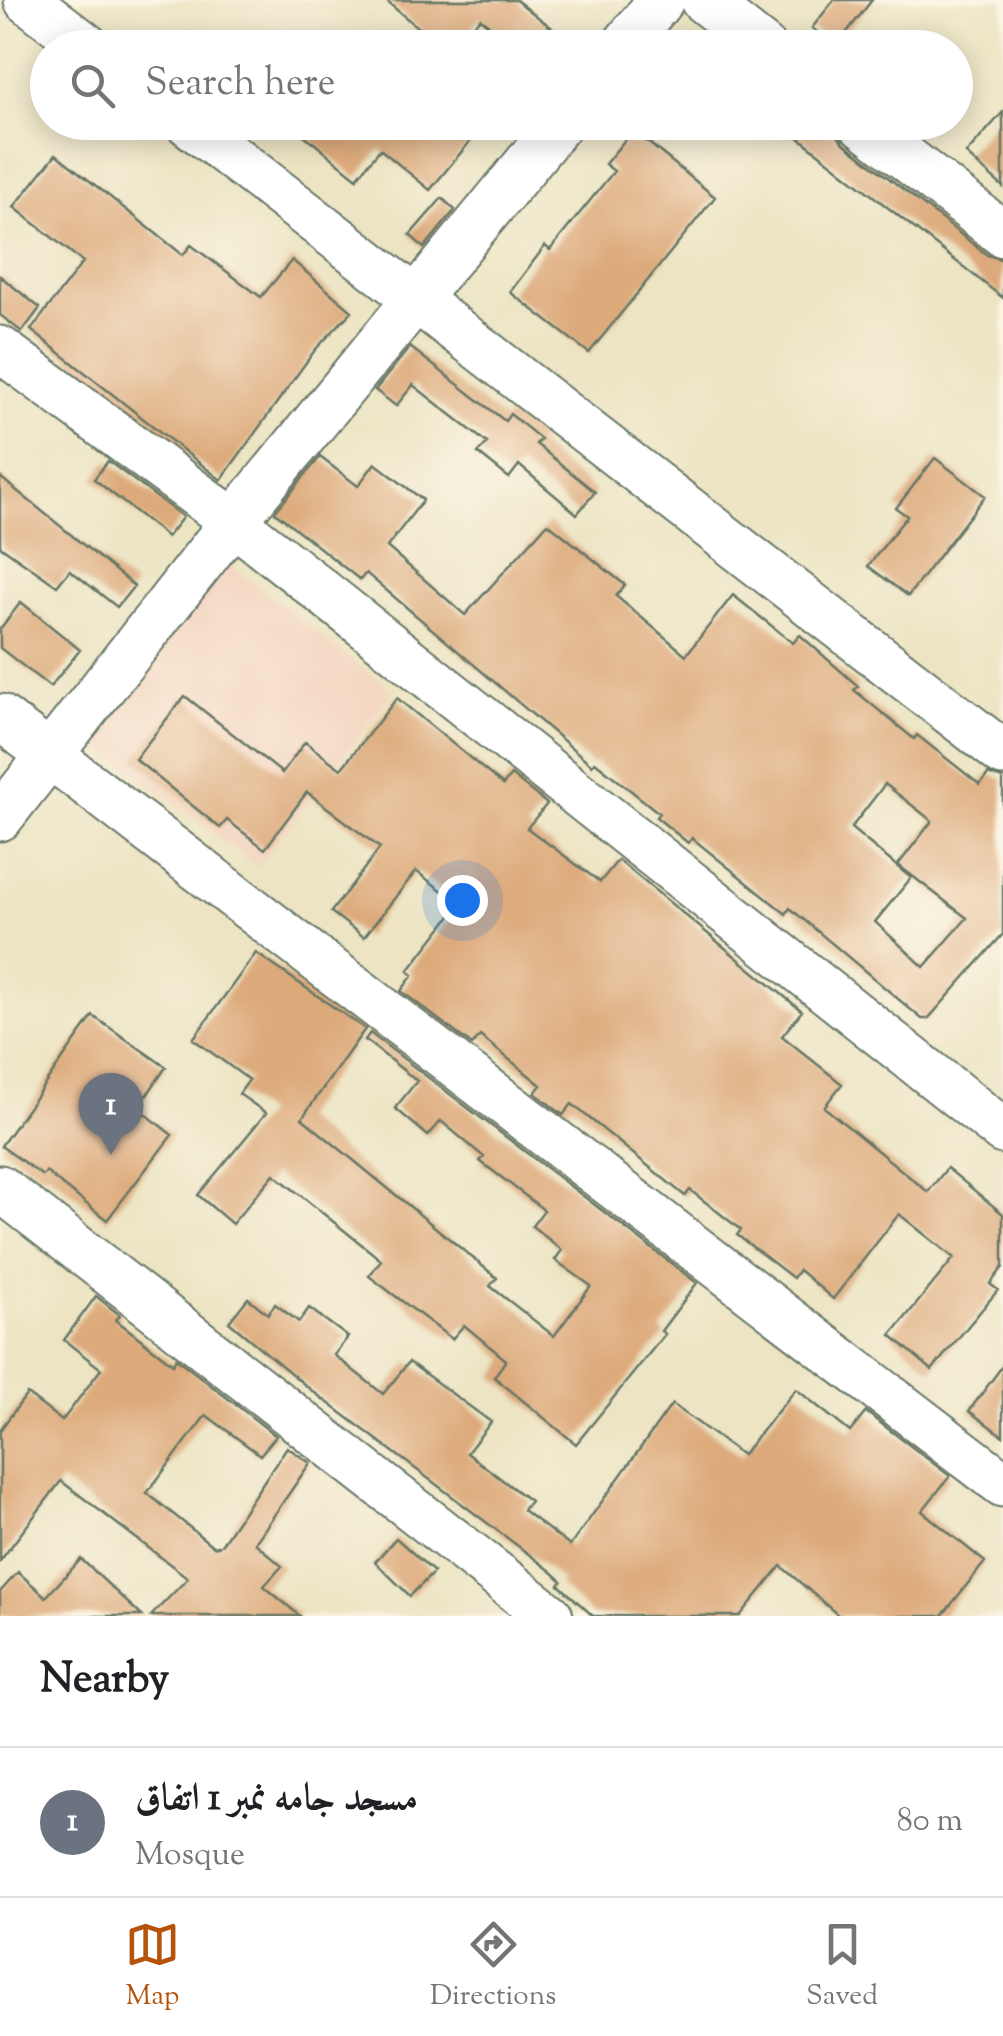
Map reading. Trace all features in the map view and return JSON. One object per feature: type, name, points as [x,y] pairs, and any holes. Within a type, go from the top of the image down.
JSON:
[{"type":"street","points":[[27,0],[66,30]]},
{"type":"street","points":[[637,30],[661,0]]},
{"type":"street","points":[[703,0],[741,30]]},
{"type":"street","points":[[211,140],[1003,753]]},
{"type":"street","points":[[0,818],[234,522],[546,140]]},
{"type":"street","points":[[883,140],[1003,234]]},
{"type":"street","points":[[0,349],[234,522],[1003,1131]]},
{"type":"street","points":[[0,718],[1003,1484]]},
{"type":"street","points":[[0,1188],[550,1616]]},
{"type":"shaded area","points":[[228,563],[393,692],[257,867],[92,739]]},
{"type":"building","points":[[385,0],[516,0],[555,30],[495,30],[480,18],[470,30],[421,30]]},
{"type":"building","points":[[834,0],[872,0],[849,30],[812,28]]},
{"type":"building","points":[[1003,112],[1003,187],[966,154]]},
{"type":"building","points":[[310,140],[471,140],[430,190],[380,149],[357,178]]},
{"type":"building","points":[[625,140],[645,140],[715,197],[589,353],[510,292],[545,246],[550,250],[614,171],[605,164]]},
{"type":"building","points":[[802,140],[841,140],[987,255],[1003,260],[1003,298]]},
{"type":"building","points":[[56,154],[183,255],[191,245],[261,297],[292,260],[352,311],[315,350],[221,480],[31,330],[83,262],[14,207]]},
{"type":"building","points":[[442,198],[455,210],[424,248],[410,235]]},
{"type":"building","points":[[0,276],[40,308],[22,332],[0,315]]},
{"type":"building","points":[[410,347],[505,421],[510,414],[541,439],[536,444],[595,492],[577,514],[519,465],[509,478],[478,453],[487,443],[413,385],[396,406],[375,390]]},
{"type":"building","points":[[320,457],[358,486],[375,463],[423,500],[387,547],[465,615],[548,523],[625,585],[616,596],[686,655],[733,595],[793,643],[800,635],[858,686],[854,690],[914,739],[917,735],[980,785],[988,774],[1003,779],[1003,934],[928,1019],[922,1019],[790,908],[786,914],[692,838],[688,843],[656,817],[659,813],[595,762],[592,765],[366,573],[360,580],[275,512]],"holes":[[[885,784],[932,821],[898,865],[967,918],[924,967],[875,922],[911,878],[851,828]]]},
{"type":"building","points":[[935,458],[985,496],[908,596],[868,566],[907,516],[896,508]]},
{"type":"building","points":[[108,461],[183,517],[167,537],[94,479]]},
{"type":"building","points":[[0,477],[134,586],[117,607],[70,570],[57,586],[0,546]]},
{"type":"building","points":[[21,602],[80,650],[50,687],[0,648],[0,629]]},
{"type":"building","points":[[185,696],[282,773],[305,742],[341,769],[397,698],[503,785],[511,775],[547,804],[527,828],[600,882],[618,860],[802,1011],[782,1036],[842,1084],[824,1107],[928,1192],[947,1168],[1003,1214],[1003,1267],[990,1284],[998,1290],[932,1370],[891,1335],[954,1258],[899,1214],[833,1299],[799,1270],[793,1278],[737,1235],[741,1230],[690,1190],[685,1196],[572,1104],[563,1115],[535,1093],[541,1085],[480,1036],[472,1045],[401,991],[413,975],[408,971],[460,904],[416,871],[364,937],[331,912],[380,848],[307,792],[265,849],[227,820],[220,828],[135,759]]},
{"type":"building","points":[[256,953],[365,1029],[302,1118],[497,1278],[490,1286],[554,1336],[591,1286],[555,1260],[562,1250],[532,1226],[544,1210],[480,1161],[484,1157],[441,1121],[428,1136],[395,1108],[417,1081],[365,1040],[370,1033],[697,1283],[661,1331],[665,1334],[576,1444],[494,1377],[506,1360],[464,1325],[452,1339],[369,1276],[381,1260],[274,1174],[232,1224],[198,1195],[266,1113],[239,1094],[249,1080],[193,1039]]},
{"type":"building","points":[[93,1016],[166,1067],[138,1108],[172,1135],[107,1220],[46,1172],[43,1176],[1,1146]]},
{"type":"building","points":[[96,1296],[120,1315],[116,1320],[173,1364],[176,1358],[276,1436],[260,1455],[206,1415],[147,1493],[214,1547],[221,1545],[287,1447],[310,1463],[255,1543],[282,1566],[264,1586],[300,1616],[151,1616],[188,1578],[61,1481],[0,1561],[0,1430],[27,1394],[62,1421],[101,1369],[64,1340]]},
{"type":"building","points":[[248,1298],[268,1314],[275,1304],[299,1322],[309,1308],[348,1337],[334,1355],[383,1394],[409,1362],[491,1422],[467,1453],[530,1501],[523,1510],[570,1546],[672,1404],[742,1455],[796,1389],[850,1432],[866,1412],[950,1476],[922,1511],[985,1562],[942,1616],[839,1616],[781,1566],[740,1616],[593,1616],[559,1585],[562,1581],[551,1571],[311,1390],[229,1322]]},
{"type":"building","points":[[1003,1365],[1003,1436],[969,1411]]},
{"type":"building","points":[[396,1538],[434,1572],[410,1596],[375,1562]]},
{"type":"building","points":[[81,1559],[142,1616],[0,1616],[0,1592],[18,1572],[46,1597]]},
{"type":"place","name":"مسجد جامه نمبر 1 اتفاق","points":[[111,1155]]}]
